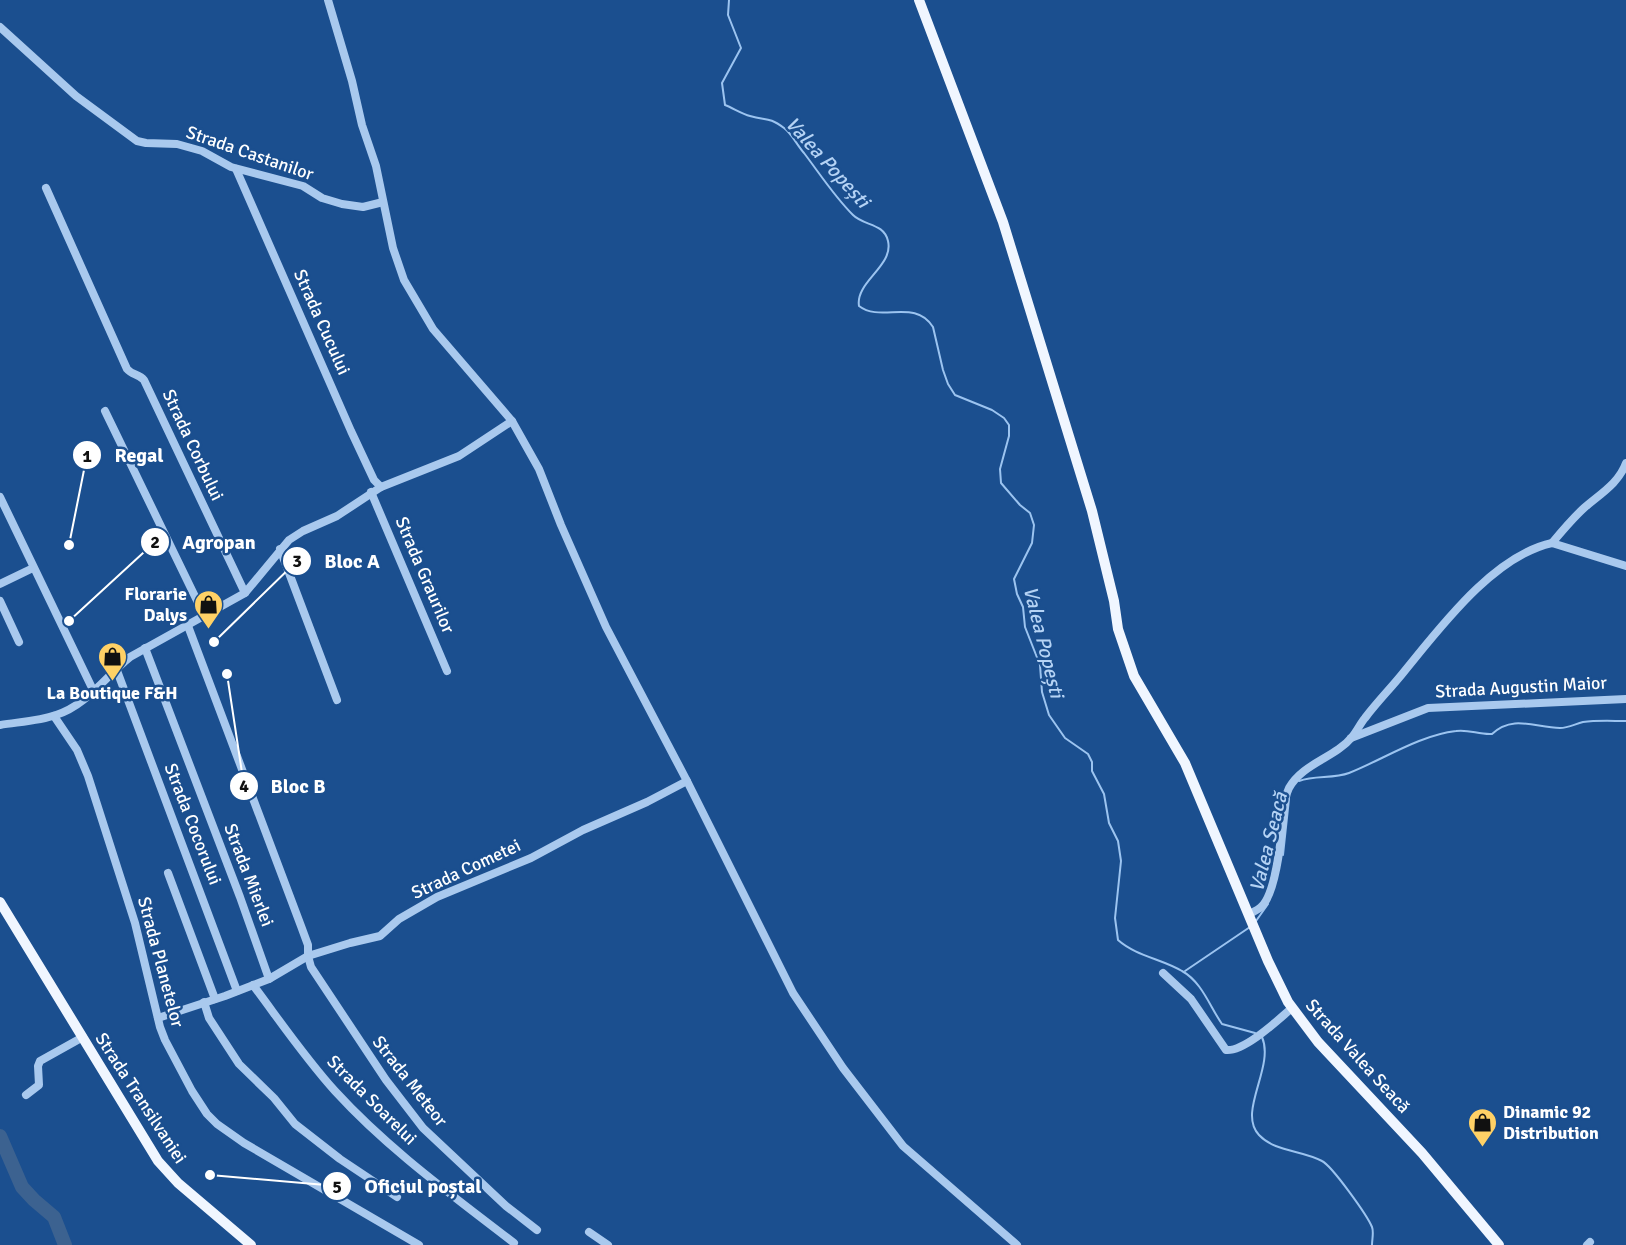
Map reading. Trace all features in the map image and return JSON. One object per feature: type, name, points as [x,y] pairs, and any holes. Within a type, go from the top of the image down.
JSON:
[{"type":"main road","name":"Strada Valea Seacă","points":[[919,0],[1003,222],[1076,455],[1107,569],[1118,630],[1129,666],[1185,763],[1278,983],[1293,1008],[1318,1042],[1422,1153],[1499,1245]]},
{"type":"main road","name":"Strada Transilvaniei","points":[[0,902],[158,1161],[178,1184],[251,1245]]},
{"type":"street","points":[[328,0],[352,81],[362,126],[376,166],[393,248],[404,280],[433,329],[512,422],[539,469],[606,627],[687,781],[793,993],[843,1068],[903,1146],[1017,1245]]},
{"type":"street","name":"Strada Castanilor","points":[[0,27],[76,96],[129,136],[146,143],[177,144],[202,151],[236,169],[303,186],[322,198],[342,204],[363,207],[383,202]]},
{"type":"street","name":"Strada Cucului","points":[[236,169],[351,431],[374,480],[381,487]]},
{"type":"street","name":"Strada Corbului","points":[[46,188],[127,369],[144,380],[245,593]]},
{"type":"street","points":[[105,411],[204,615]]},
{"type":"street","points":[[0,725],[54,716],[66,711],[94,692],[116,668],[145,648],[245,593],[289,540],[337,516],[381,487],[459,456],[512,422]]},
{"type":"street","points":[[1552,543],[1583,509],[1610,486],[1623,471],[1626,463]]},
{"type":"street","name":"Strada Graurilor","points":[[371,492],[447,671]]},
{"type":"street","points":[[0,497],[2,507],[94,692]]},
{"type":"street","points":[[1250,916],[1262,907],[1272,882],[1279,857],[1288,789],[1309,767],[1351,738],[1458,607],[1494,574],[1542,545],[1552,543],[1626,566]]},
{"type":"street","points":[[280,549],[337,700]]},
{"type":"street","points":[[0,584],[33,568]]},
{"type":"street","points":[[0,601],[19,642]]},
{"type":"street","name":"Strada Meteor","points":[[188,626],[308,945],[311,968],[350,1029],[423,1128],[498,1198],[537,1230]]},
{"type":"street","name":"Strada Mierlei","points":[[145,648],[269,979]]},
{"type":"street","name":"Strada Cocorului","points":[[116,668],[237,991]]},
{"type":"street","name":"Strada Augustin Maior","points":[[1351,738],[1428,708],[1626,699]]},
{"type":"street","name":"Strada Planetelor","points":[[54,716],[77,750],[88,776],[135,923],[165,1040],[207,1114],[244,1143],[419,1245]]},
{"type":"street","name":"Strada Cometei","points":[[158,1018],[269,979],[308,957],[380,936],[399,919],[437,897],[531,858],[582,830],[647,802],[687,781]]},
{"type":"street","points":[[168,873],[215,999]]},
{"type":"street","points":[[1163,973],[1191,999],[1223,1048],[1234,1050],[1255,1038],[1293,1008]]},
{"type":"street","name":"Strada Soarelui","points":[[253,985],[307,1059],[361,1118],[412,1163],[514,1243]]},
{"type":"street","points":[[204,1002],[209,1018],[233,1056],[247,1073],[274,1098],[295,1124],[340,1159],[397,1197]]},
{"type":"street","points":[[26,1095],[39,1084],[40,1061],[83,1037]]},
{"type":"street","points":[[589,1232],[608,1245]]},
{"type":"waterway","name":"Valea Popești","points":[[729,0],[728,15],[741,48],[722,83],[725,105],[747,115],[770,120],[784,128],[833,193],[853,215],[878,228],[886,235],[888,250],[885,258],[863,289],[859,297],[859,306],[868,311],[907,312],[926,318],[933,327],[943,370],[955,395],[992,410],[1004,418],[1009,425],[1009,436],[1000,469],[1001,483],[1030,513],[1034,525],[1032,543],[1014,579],[1017,594],[1023,607],[1025,627],[1040,665],[1042,692],[1049,715],[1065,738],[1088,754],[1092,762],[1092,771],[1104,794],[1109,823],[1118,841],[1121,861],[1115,918],[1118,940],[1133,950],[1174,967],[1189,976],[1200,988],[1222,1024],[1255,1033]]},
{"type":"waterway","name":"Valea Seacă","points":[[1299,781],[1349,773],[1442,733],[1470,731],[1492,734],[1500,728],[1516,723],[1560,728],[1588,721],[1626,721]]},
{"type":"waterway","name":"Valea Seacă","points":[[1283,855],[1289,799]]},
{"type":"waterway","name":"Valea Seacă","points":[[1256,921],[1268,904]]},
{"type":"waterway","name":"Valea Seacă","points":[[1185,971],[1250,927]]},
{"type":"waterway","name":"Valea Seacă","points":[[1262,1037],[1265,1049],[1264,1062],[1254,1102],[1253,1125],[1265,1141],[1314,1157],[1327,1165],[1349,1191],[1369,1221],[1373,1229],[1372,1245]]},
{"type":"waterway","points":[[0,1136],[22,1187],[54,1217],[65,1245]]},
{"type":"place","name":"Regal","points":[[69,545]]},
{"type":"place","name":"Agropan","points":[[69,621]]},
{"type":"place","name":"Florarie Dalys","points":[[208,630]]},
{"type":"place","name":"Bloc A","points":[[214,642]]},
{"type":"place","name":"Bloc B","points":[[227,674]]},
{"type":"place","name":"La Boutique F&H","points":[[112,682]]},
{"type":"place","name":"Dinamic 92 Distribution","points":[[1482,1148]]},
{"type":"place","name":"Oficiul poștal","points":[[210,1175]]}]
